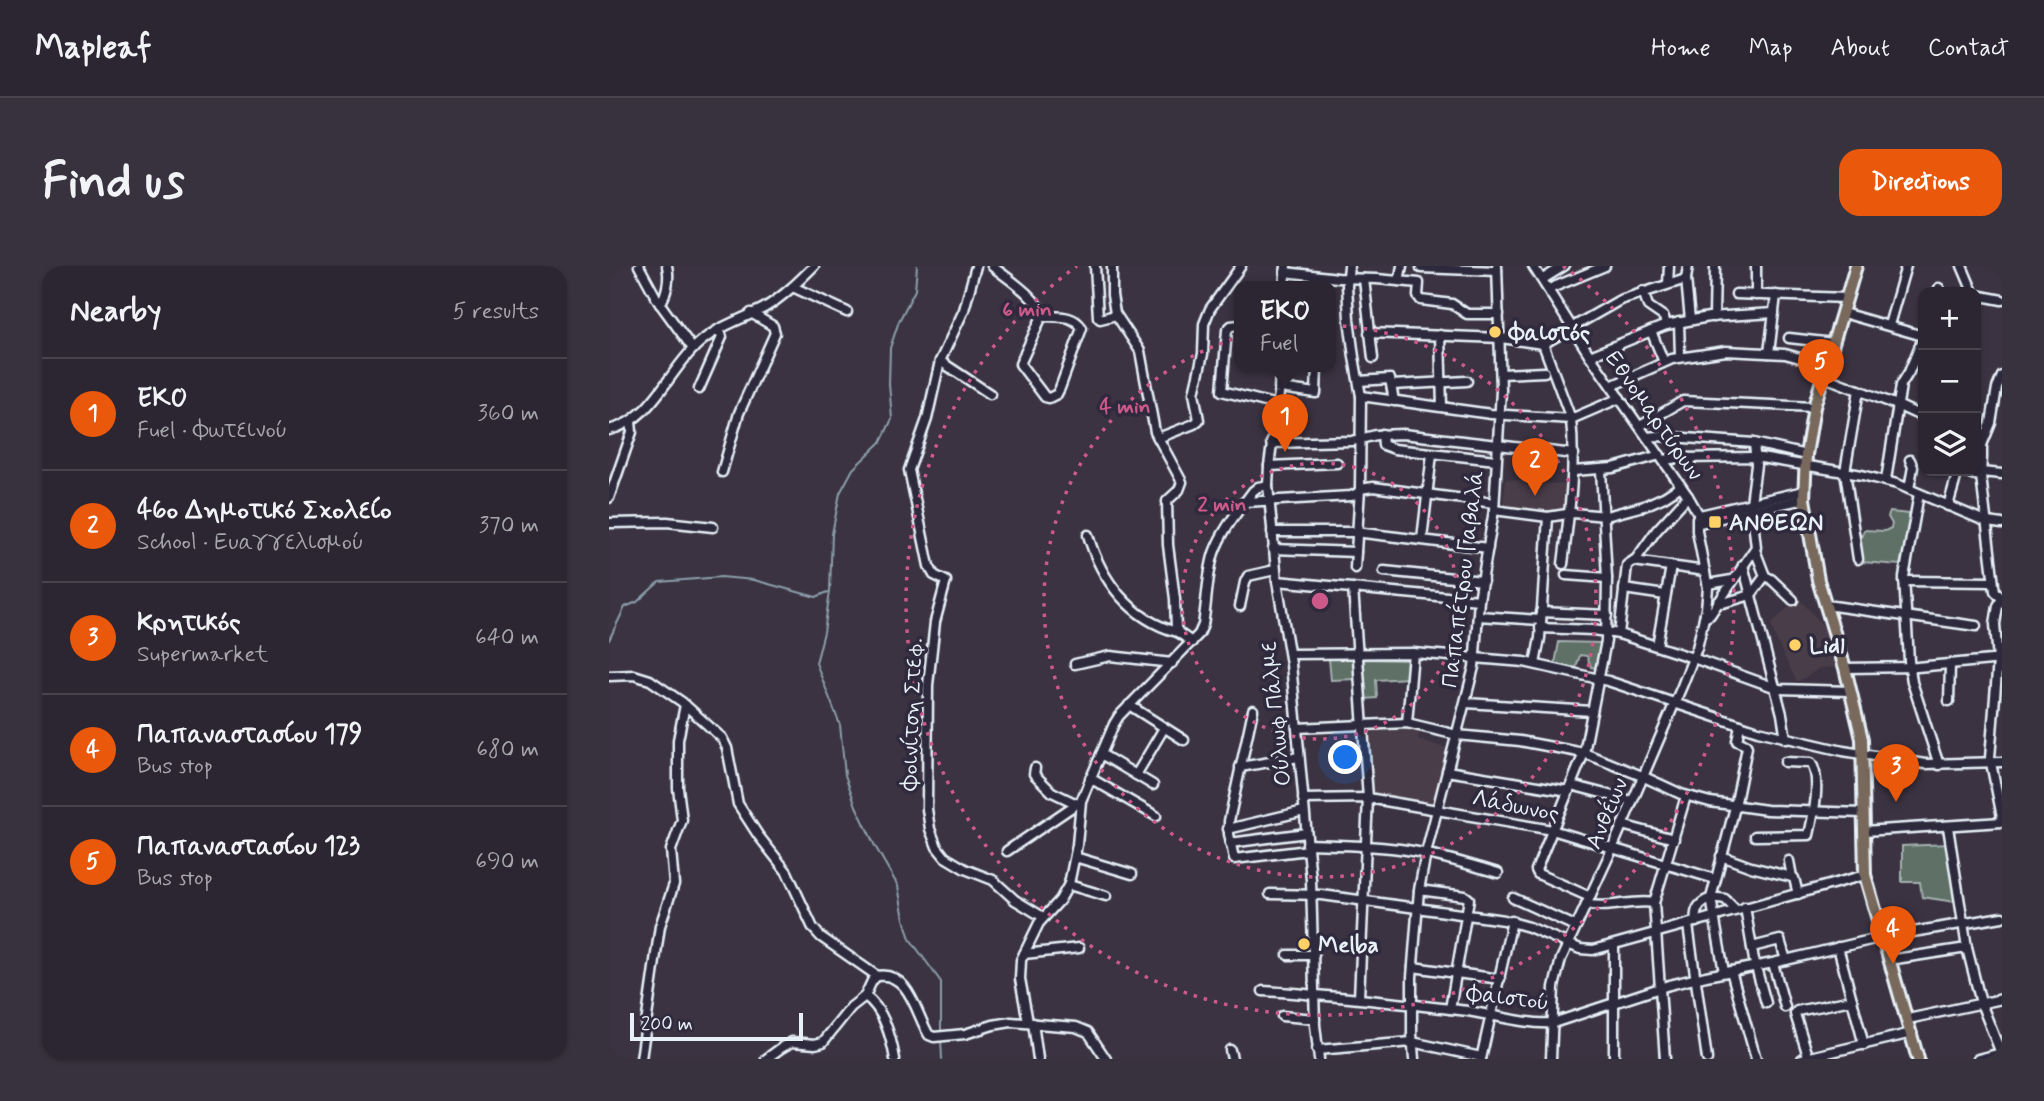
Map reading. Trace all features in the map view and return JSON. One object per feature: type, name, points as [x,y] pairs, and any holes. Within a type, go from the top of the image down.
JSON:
[{"type":"main road","points":[[1856,266],[1814,407],[1804,495],[1815,566],[1860,726],[1864,755],[1865,875],[1918,1059]]},
{"type":"street","points":[[639,266],[660,304],[693,349]]},
{"type":"street","points":[[660,304],[669,273],[667,266]]},
{"type":"street","points":[[609,430],[631,421],[644,411],[693,349],[719,329],[772,302],[814,266]]},
{"type":"street","name":"Φοινίτση Στεφ.","points":[[976,266],[960,320],[940,361],[929,411],[908,472],[929,565],[935,576],[946,581],[935,622],[929,676],[928,821],[937,847],[945,857],[965,869],[993,880],[1015,900],[1044,917]]},
{"type":"street","points":[[992,266],[1033,299],[1039,308],[1042,316],[1020,364],[1045,397],[1049,398],[1056,395],[1060,388],[1082,328],[1075,319],[1069,317],[1042,316]]},
{"type":"street","points":[[1095,266],[1098,317],[1100,319],[1116,315]]},
{"type":"street","points":[[1112,266],[1116,315],[1141,354],[1154,429],[1182,482],[1179,491],[1167,501],[1166,506],[1177,632]]},
{"type":"street","points":[[1158,438],[1199,420],[1194,390],[1203,354],[1204,324],[1210,309],[1241,266]]},
{"type":"street","points":[[1349,266],[1347,279],[1350,334],[1361,396],[1360,489],[1355,568]]},
{"type":"street","points":[[1399,281],[1402,266]]},
{"type":"street","name":"Εθνομαρτύρων","points":[[1533,266],[1590,356],[1688,496],[1700,519],[1804,495]]},
{"type":"street","points":[[1543,279],[1564,266]]},
{"type":"street","points":[[1668,266],[1668,285]]},
{"type":"street","points":[[1688,266],[1686,279],[1690,320]]},
{"type":"street","points":[[1714,317],[1715,266]]},
{"type":"street","points":[[1756,266],[1756,295]]},
{"type":"street","points":[[1889,325],[1906,266]]},
{"type":"street","points":[[1962,266],[1971,287]]},
{"type":"street","points":[[1497,269],[1421,267],[1418,296],[1421,300],[1452,304],[1467,314],[1499,314]]},
{"type":"street","points":[[1549,289],[1600,267]]},
{"type":"street","points":[[1286,269],[1347,279],[1419,283]]},
{"type":"street","name":"Παπαπέτρου Γαβαλά","points":[[1414,1059],[1413,967],[1419,890],[1475,659],[1479,600],[1494,506],[1501,374],[1497,269]]},
{"type":"street","points":[[1364,279],[1373,358]]},
{"type":"street","points":[[1369,333],[1501,338],[1543,344],[1620,300],[1686,279]]},
{"type":"street","points":[[793,286],[847,312]]},
{"type":"street","points":[[1643,292],[1648,306],[1664,317],[1666,325]]},
{"type":"street","points":[[1736,294],[1847,298]]},
{"type":"street","points":[[1769,353],[1776,295]]},
{"type":"street","points":[[1981,295],[2002,300]]},
{"type":"street","points":[[722,472],[739,413],[775,333],[773,326],[751,313]]},
{"type":"street","points":[[1590,356],[1666,325],[1714,317],[1774,313]]},
{"type":"street","points":[[1843,313],[1918,335]]},
{"type":"street","points":[[1679,323],[1680,356]]},
{"type":"street","points":[[1234,326],[1227,330],[1222,391],[1277,405]]},
{"type":"street","points":[[699,389],[721,340],[719,329]]},
{"type":"street","points":[[1650,331],[1664,362]]},
{"type":"street","points":[[1440,335],[1442,407]]},
{"type":"street","points":[[1789,338],[1833,343]]},
{"type":"street","points":[[1543,344],[1571,419],[1574,454],[1563,564]]},
{"type":"street","points":[[1886,480],[1901,384],[1918,350]]},
{"type":"street","points":[[1611,386],[1680,356],[1726,351],[1784,354],[1826,365]]},
{"type":"street","points":[[940,361],[989,394]]},
{"type":"street","name":"Ούλωφ Πάλμε","points":[[1280,372],[1268,485],[1276,581],[1290,654],[1312,894],[1318,1054]]},
{"type":"street","points":[[1280,388],[1316,393],[1317,372]]},
{"type":"street","points":[[1501,374],[1545,372]]},
{"type":"street","points":[[1822,376],[1918,415]]},
{"type":"street","points":[[1864,831],[1948,827],[2002,820],[1990,763],[2000,659],[1995,624],[2002,599],[1995,591],[1993,582],[1981,474],[1982,445],[1991,423],[1997,388],[2002,376]]},
{"type":"street","points":[[1359,381],[1387,378],[1391,380],[1394,401]]},
{"type":"street","points":[[1392,385],[1467,381]]},
{"type":"street","points":[[1859,390],[1845,472],[1859,558]]},
{"type":"street","points":[[1361,396],[1500,415],[1571,419],[1620,398]]},
{"type":"street","points":[[1640,426],[1683,401],[1814,407]]},
{"type":"street","points":[[609,498],[632,432],[631,421]]},
{"type":"street","points":[[1271,443],[1359,440],[1383,434],[1414,435],[1574,454]]},
{"type":"street","points":[[1383,434],[1382,441],[1387,447],[1496,460]]},
{"type":"street","points":[[1647,437],[1754,443],[1845,472],[1886,480],[1987,522],[2002,524]]},
{"type":"street","points":[[1754,443],[1755,469],[1751,506],[1755,550],[1765,576],[1793,600]]},
{"type":"street","points":[[1422,539],[1432,453]]},
{"type":"street","points":[[1573,471],[1601,470],[1661,458],[1755,457],[1806,460]]},
{"type":"street","points":[[1909,489],[1913,467],[1910,460]]},
{"type":"street","points":[[1269,466],[1337,463]]},
{"type":"street","points":[[1601,470],[1607,631],[1584,753],[1536,871],[1595,906],[1644,901],[1654,903]]},
{"type":"street","points":[[1981,474],[2002,474]]},
{"type":"street","points":[[1948,506],[1955,476]]},
{"type":"street","points":[[1038,1059],[1019,976],[1024,954],[1044,917],[1060,900],[1069,885],[1075,857],[1078,804],[1116,719],[1192,642],[1203,625],[1214,552],[1254,489],[1268,485]]},
{"type":"street","points":[[1244,502],[1351,496],[1360,489],[1373,487],[1427,494],[1548,517],[1569,513],[1603,516],[1644,506],[1681,486]]},
{"type":"street","points":[[1919,494],[1904,581],[1906,615],[1910,668],[1939,765]]},
{"type":"street","points":[[1619,634],[1627,566],[1688,496]]},
{"type":"street","points":[[1535,664],[1541,620],[1548,517]]},
{"type":"street","name":"Ανθέων","points":[[1551,1059],[1556,975],[1567,943],[1612,849],[1693,658],[1704,618],[1708,584],[1700,519]]},
{"type":"street","points":[[609,523],[660,522],[713,527]]},
{"type":"street","points":[[1272,533],[1357,532],[1488,548]]},
{"type":"street","points":[[1088,534],[1098,562],[1126,605],[1149,621],[1177,632],[1192,642]]},
{"type":"street","points":[[1273,549],[1356,552]]},
{"type":"street","points":[[1704,618],[1710,615],[1755,550]]},
{"type":"street","points":[[1634,561],[1705,570]]},
{"type":"street","points":[[1743,565],[1776,688],[1786,739]]},
{"type":"street","points":[[1657,646],[1671,566]]},
{"type":"street","points":[[1240,606],[1248,576],[1275,570]]},
{"type":"street","points":[[1384,571],[1483,580]]},
{"type":"street","points":[[1566,575],[1607,578]]},
{"type":"street","points":[[1719,602],[1751,595],[1765,576]]},
{"type":"street","points":[[1708,584],[1732,580]]},
{"type":"street","points":[[1276,581],[1479,600]]},
{"type":"street","points":[[1904,581],[1993,582]]},
{"type":"street","points":[[1353,588],[1368,798],[1359,998]]},
{"type":"street","points":[[1624,589],[1665,595]]},
{"type":"street","points":[[1826,605],[1976,625]]},
{"type":"street","points":[[1541,620],[1607,615]]},
{"type":"street","points":[[1478,616],[1541,620],[1607,631],[1776,688],[1850,691]]},
{"type":"street","points":[[1290,654],[1413,653],[1535,664],[1599,678],[1786,739],[1864,755],[1939,765],[2002,762]]},
{"type":"street","points":[[1407,723],[1413,653]]},
{"type":"street","points":[[1075,664],[1107,656],[1172,663]]},
{"type":"street","points":[[1845,668],[1910,668],[2000,659]]},
{"type":"street","points":[[1949,701],[1950,665]]},
{"type":"street","points":[[609,676],[627,674],[645,678],[678,699],[706,722],[725,743],[738,804],[761,839],[784,866],[815,931],[877,976],[890,977],[903,986],[917,1008],[927,1032],[934,1037],[968,1034],[998,1023],[1083,1028],[1106,1059]]},
{"type":"street","points":[[1466,703],[1592,711]]},
{"type":"street","points":[[641,1059],[660,926],[674,884],[671,850],[682,820],[678,788],[678,740],[685,705]]},
{"type":"street","points":[[1129,705],[1184,740]]},
{"type":"street","points":[[1253,710],[1229,829],[1234,859],[1307,847],[1367,846],[1426,853],[1498,873]]},
{"type":"street","points":[[1297,728],[1407,723],[1457,735],[1521,741],[1584,753],[1686,796],[1735,807],[1864,813]]},
{"type":"street","points":[[1740,725],[1737,741],[1747,747],[1735,807],[1711,898],[1727,972],[1756,1059]]},
{"type":"street","points":[[1136,775],[1164,728]]},
{"type":"street","points":[[1101,754],[1153,785]]},
{"type":"street","points":[[1240,767],[1299,757]]},
{"type":"street","points":[[1755,836],[1808,836],[1815,812],[1816,774],[1813,765],[1807,762],[1785,762]]},
{"type":"street","points":[[1035,768],[1034,774],[1050,791],[1078,804]]},
{"type":"street","points":[[1447,771],[1570,788],[1632,801]]},
{"type":"street","points":[[1090,778],[1156,816]]},
{"type":"street","points":[[1665,1059],[1654,903],[1686,796]]},
{"type":"street","name":"Λάδωνος","points":[[1303,799],[1368,798],[1552,830],[1715,879]]},
{"type":"street","points":[[1007,851],[1078,804]]},
{"type":"street","points":[[1229,829],[1304,811]]},
{"type":"street","points":[[1622,825],[1674,839]]},
{"type":"street","points":[[1948,827],[1967,948],[1981,1003],[2001,1051],[1978,1059]]},
{"type":"street","points":[[1230,844],[1306,833]]},
{"type":"street","points":[[1721,856],[1792,877]]},
{"type":"street","points":[[1075,857],[1132,874]]},
{"type":"street","points":[[1789,861],[1798,894]]},
{"type":"street","points":[[1270,894],[1312,894],[1512,921],[1586,950],[1656,934],[1865,875]]},
{"type":"street","points":[[1069,885],[1105,897]]},
{"type":"street","points":[[1419,890],[1467,897],[1469,902],[1450,1009]]},
{"type":"street","points":[[1513,898],[1575,926]]},
{"type":"street","points":[[1707,1059],[1695,978],[1692,924],[1701,903],[1711,898],[1725,899],[1741,909],[1766,1003]]},
{"type":"street","name":"Φαιστού","points":[[1263,991],[1359,998],[1553,1023],[1695,978],[1882,937],[2002,917]]},
{"type":"street","points":[[1318,1054],[1412,1042],[1481,1058],[1512,921]]},
{"type":"street","points":[[1752,947],[1780,940],[1786,960]]},
{"type":"street","points":[[1614,945],[1614,1059]]},
{"type":"street","points":[[1838,947],[1864,1045]]},
{"type":"street","points":[[1024,954],[1079,948]]},
{"type":"street","points":[[1889,960],[1967,948]]},
{"type":"street","points":[[1288,955],[1314,955]]},
{"type":"street","points":[[1773,963],[1785,1007]]},
{"type":"street","points":[[1413,967],[1500,979]]},
{"type":"street","points":[[766,1059],[788,1044],[823,1042],[849,1009],[865,996],[877,976]]},
{"type":"street","points":[[865,996],[875,1005],[882,1018],[895,1059]]},
{"type":"street","points":[[1908,1019],[2002,999]]},
{"type":"street","points":[[1852,1000],[1797,1011],[1795,1014],[1807,1058],[1912,1033]]},
{"type":"street","points":[[1282,1016],[1315,1019]]},
{"type":"street","points":[[1364,1047],[1366,1059]]},
{"type":"shaded area","points":[[1506,479],[1568,485],[1563,508],[1551,513],[1503,507]]},
{"type":"shaded area","points":[[1798,597],[1823,626],[1828,625],[1839,667],[1820,668],[1797,682],[1771,625]]},
{"type":"shaded area","points":[[1368,727],[1420,727],[1418,739],[1448,749],[1433,804],[1372,795]]},
{"type":"green space","points":[[1890,512],[1909,514],[1910,518],[1900,565],[1862,562],[1859,543],[1864,530],[1885,531],[1891,528],[1888,517]]},
{"type":"green space","points":[[1559,642],[1602,643],[1597,668],[1591,667],[1587,656],[1580,655],[1576,668],[1555,664]]},
{"type":"green space","points":[[1329,659],[1355,659],[1357,679],[1331,680]]},
{"type":"green space","points":[[1363,659],[1410,660],[1408,678],[1376,680],[1377,698],[1365,699]]},
{"type":"green space","points":[[1949,844],[1956,902],[1922,897],[1920,882],[1902,882],[1902,846]]},
{"type":"waterway","points":[[917,266],[915,290],[899,321],[890,348],[892,419],[881,442],[853,469],[840,493],[832,534],[830,591],[816,663],[840,725],[845,775],[856,806],[898,886],[910,939],[941,982],[941,1033]]},
{"type":"waterway","points":[[609,640],[625,607],[637,602],[659,582],[721,577],[754,580],[816,597],[828,592]]},
{"type":"waterway","points":[[941,1039],[942,1059]]},
{"type":"place","name":"Φαιστός","points":[[1495,332]]},
{"type":"place","name":"Παπαναστασίου 123","points":[[1821,397]]},
{"type":"place","name":"EKO","points":[[1285,452]]},
{"type":"place","name":"46ο Δημοτικό Σχολείο","points":[[1535,496]]},
{"type":"place","name":"ΑΝΘΕΩΝ","points":[[1715,522]]},
{"type":"place","name":"Lidl","points":[[1795,645]]},
{"type":"place","name":"Κρητικός","points":[[1896,802]]},
{"type":"place","name":"Melba","points":[[1304,944]]},
{"type":"place","name":"Παπαναστασίου 179","points":[[1893,964]]}]
